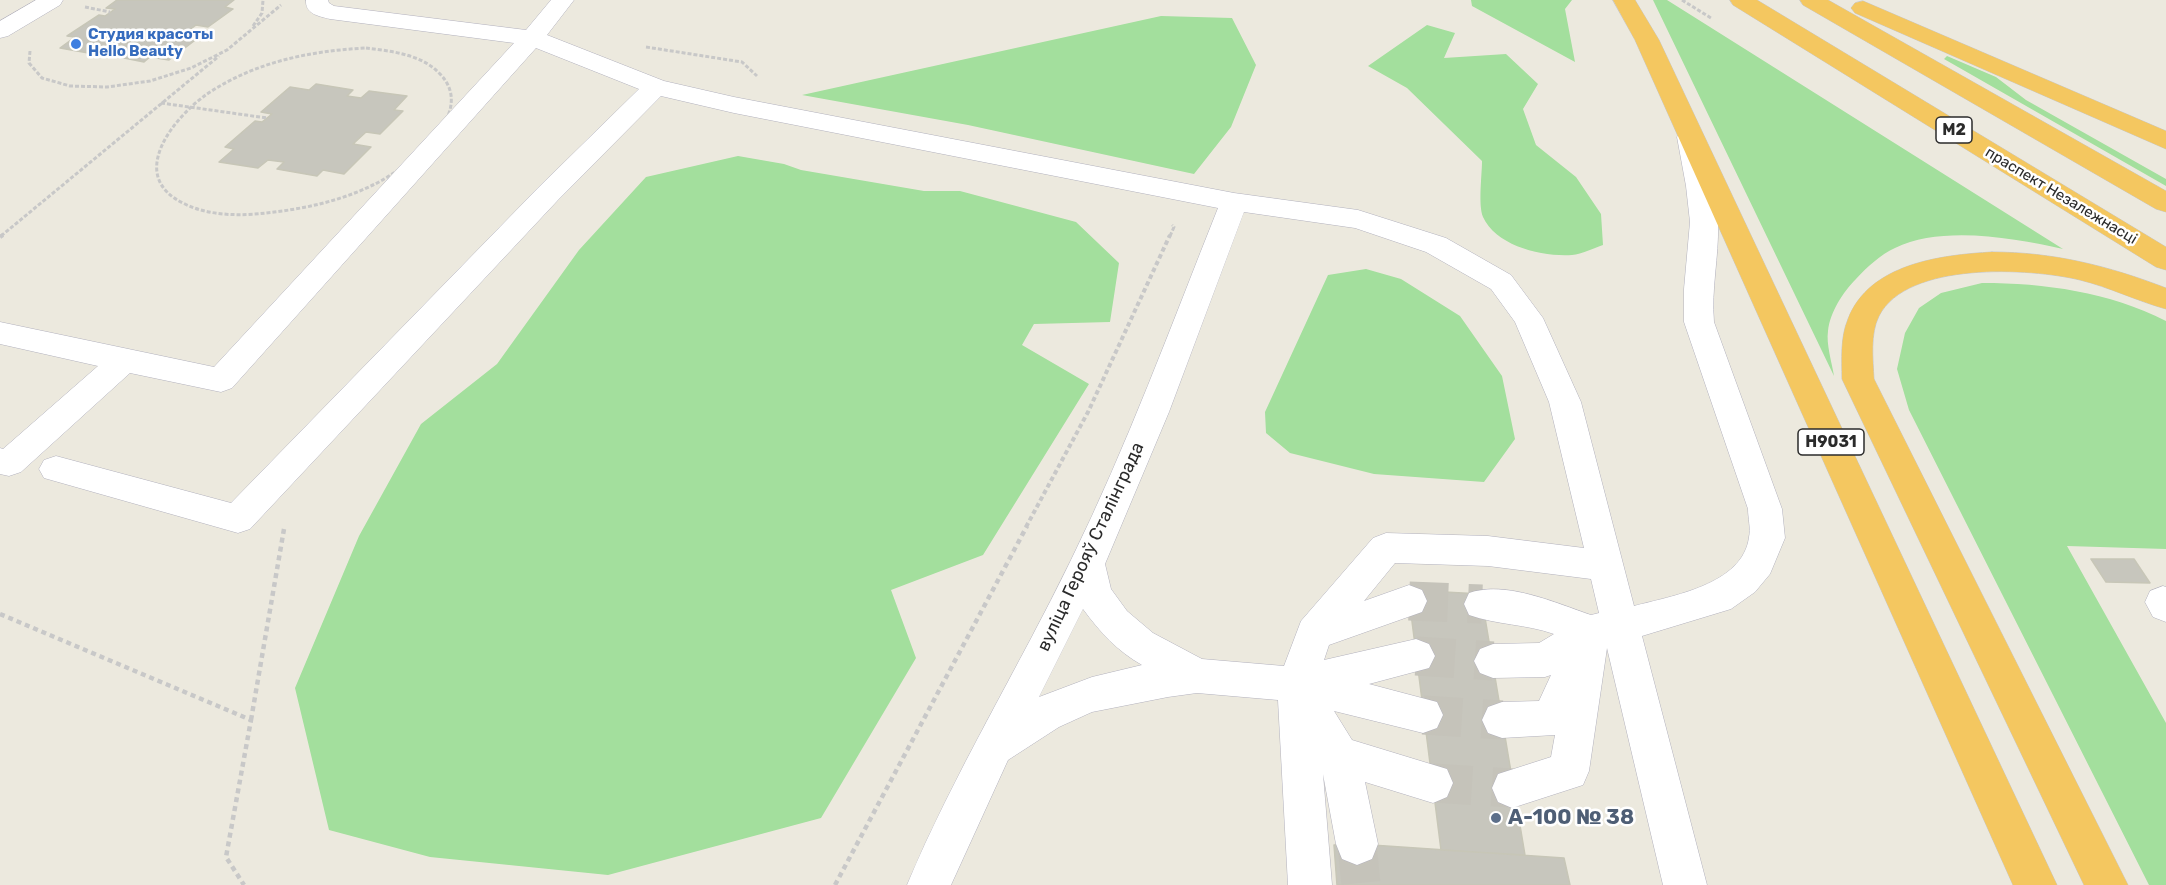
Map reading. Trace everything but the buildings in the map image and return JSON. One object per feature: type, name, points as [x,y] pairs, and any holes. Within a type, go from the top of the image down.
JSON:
[{"type":"highway","name":"Н9031","points":[[1624,0],[1647,40],[2035,885]]},
{"type":"highway","name":"праспект Незалежнасці","points":[[1741,0],[2166,260]]},
{"type":"highway","name":"М2","points":[[1811,0],[2166,203]]},
{"type":"highway","points":[[1845,0],[2166,141]]},
{"type":"highway","name":"Н9031","points":[[2106,885],[1858,379],[1858,331],[1873,301],[1896,283],[1930,269],[1964,264],[2013,262],[2065,267],[2107,278],[2166,299]]},
{"type":"street","points":[[0,31],[52,0]]},
{"type":"street","points":[[317,0],[318,7],[330,12],[532,38],[656,87],[735,105],[1234,202],[1358,219],[1436,245],[1501,282],[1528,318],[1565,402],[1605,566],[1606,628],[1569,771],[1512,788]]},
{"type":"street","points":[[0,333],[221,380],[532,38],[563,0]]},
{"type":"street","points":[[56,470],[238,519],[548,194],[656,87]]},
{"type":"street","points":[[1493,661],[1545,660],[1606,628],[1718,598],[1747,575],[1757,563],[1767,538],[1765,509],[1699,322],[1696,300],[1704,233],[1702,205],[1689,132]]},
{"type":"street","name":"вуліца Герояў Сталінграда","points":[[929,885],[993,749],[1087,564],[1153,412],[1234,202]]},
{"type":"street","points":[[0,461],[9,463],[124,360]]},
{"type":"street","points":[[1310,885],[1296,684],[1314,634],[1386,548],[1488,551],[1605,566]]},
{"type":"street","points":[[1087,564],[1094,595],[1114,622],[1140,645],[1197,676]]},
{"type":"street","points":[[1314,634],[1409,601]]},
{"type":"street","points":[[1482,604],[1535,611],[1606,628]]},
{"type":"street","points":[[1502,720],[1550,719],[1606,628]]},
{"type":"street","points":[[1606,628],[1685,885]]},
{"type":"street","points":[[1296,684],[1416,656]]},
{"type":"street","points":[[993,749],[1041,715],[1069,701],[1138,681],[1197,676],[1296,684],[1423,714]]},
{"type":"street","points":[[1296,684],[1339,755],[1357,844]]},
{"type":"street","points":[[1339,755],[1432,783]]},
{"type":"path","points":[[249,31],[262,13],[263,0]]},
{"type":"path","points":[[0,237],[287,0]]},
{"type":"path","points":[[30,44],[29,63],[42,78],[70,86],[107,87],[150,81],[191,68],[226,50]]},
{"type":"path","points":[[366,48],[406,53],[435,67],[450,88],[450,114],[432,142],[398,171],[356,192],[317,205],[258,215],[214,213],[202,209],[180,201],[160,182],[155,159],[166,132],[189,107],[228,82],[246,74],[273,63],[321,51],[366,48]]},
{"type":"path","points":[[161,103],[267,118]]},
{"type":"path","points":[[835,885],[1088,412],[1174,227],[1166,220]]},
{"type":"path","points":[[244,885],[226,857],[285,523]]},
{"type":"path","points":[[0,614],[252,720]]},
{"type":"green space","points":[[1471,0],[1572,0],[1565,9],[1575,62],[1472,6]]},
{"type":"green space","points":[[1653,0],[1667,0],[2063,249],[2001,238],[1956,235],[1914,241],[1889,251],[1856,279],[1834,310],[1829,324],[1828,348],[1834,376]]},
{"type":"green space","points":[[1161,16],[1232,18],[1256,65],[1231,127],[1194,174],[968,125],[802,95]]},
{"type":"green space","points":[[1427,25],[1455,33],[1444,58],[1506,54],[1538,84],[1523,109],[1536,145],[1576,177],[1601,214],[1603,245],[1576,254],[1534,252],[1509,242],[1489,227],[1483,217],[1481,205],[1482,161],[1407,88],[1368,66]]},
{"type":"green space","points":[[1947,56],[1996,77],[2026,100],[2166,179],[2166,186],[1944,59]]},
{"type":"green space","points":[[738,156],[784,164],[801,170],[924,191],[960,191],[1076,222],[1119,263],[1110,322],[1034,324],[1022,345],[1089,384],[983,555],[891,590],[916,658],[821,818],[608,875],[430,857],[329,830],[295,688],[359,536],[421,424],[497,364],[579,250],[646,177]]},
{"type":"green space","points":[[1366,269],[1401,279],[1460,316],[1502,376],[1515,439],[1484,482],[1374,474],[1290,453],[1266,433],[1265,412],[1328,275]]},
{"type":"green space","points":[[1982,283],[2053,287],[2076,291],[2122,303],[2166,321],[2166,549],[2067,546],[2166,723],[2166,885],[2149,885],[1909,410],[1897,369],[1905,333],[1919,308],[1941,293]]},
{"type":"tunnel","points":[[1409,601],[1482,604]]},
{"type":"tunnel","points":[[1416,656],[1493,661]]},
{"type":"tunnel","points":[[1423,715],[1502,720]]},
{"type":"tunnel","points":[[1433,783],[1512,788]]},
{"type":"tunnel","points":[[1357,844],[1361,885]]},
{"type":"place","name":"Студия красоты Hello Beauty","points":[[76,44]]},
{"type":"place","name":"А-100 № 38","points":[[1496,818]]}]
